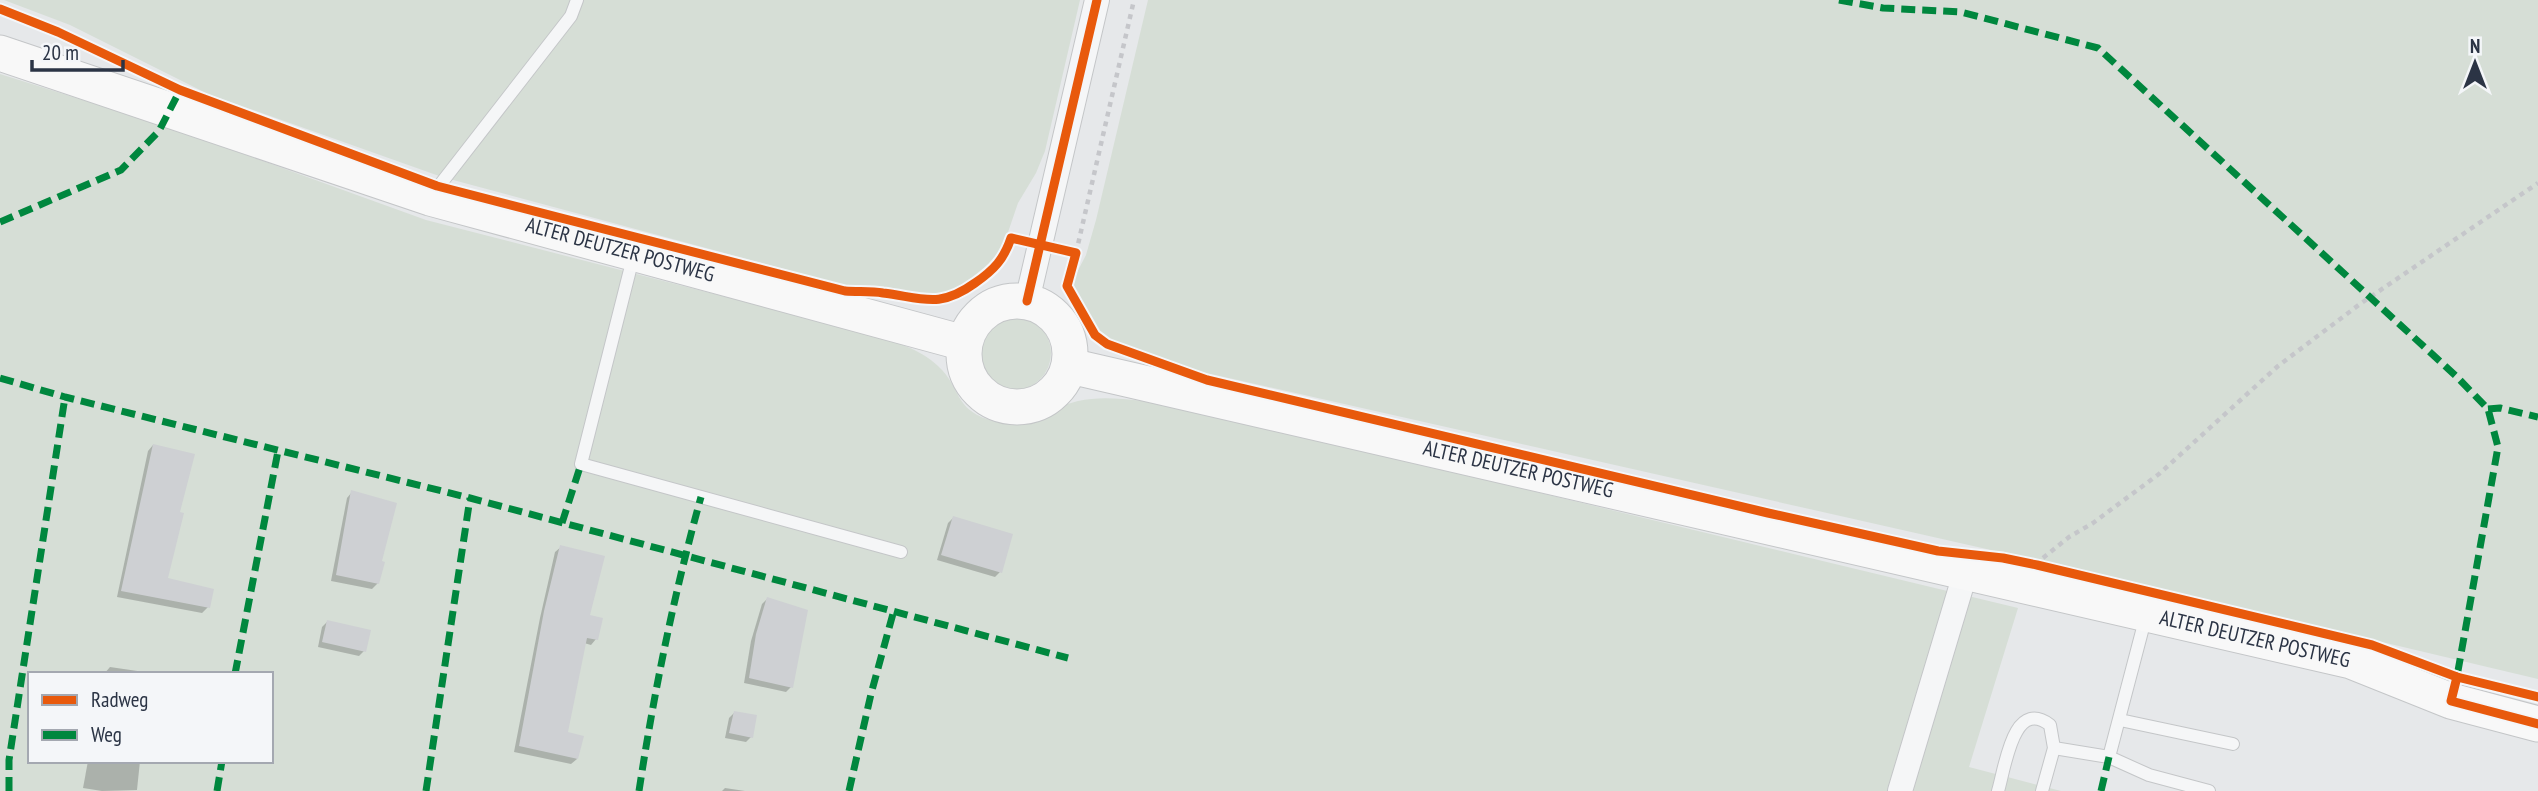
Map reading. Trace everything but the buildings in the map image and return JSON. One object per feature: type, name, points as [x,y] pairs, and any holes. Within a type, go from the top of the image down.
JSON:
[{"type":"street","points":[[1027,301],[1097,0]]},
{"type":"street","name":"ALTER DEUTZER POSTWEG","points":[[0,53],[430,198],[964,342]]},
{"type":"street","points":[[1006,301],[1027,301],[1047,309],[1062,325],[1070,345],[1070,366],[1061,386],[1045,400],[1026,407],[1004,407],[985,398],[971,383],[963,363],[964,342],[972,323],[987,309],[1006,301]]},
{"type":"street","name":"ALTER DEUTZER POSTWEG","points":[[1070,366],[2351,661],[2451,701],[2538,724]]},
{"type":"street","points":[[1900,791],[1965,574]]},
{"type":"lane","points":[[430,198],[571,16],[577,0]]},
{"type":"lane","points":[[634,254],[581,464],[901,552]]},
{"type":"lane","points":[[2109,757],[2147,615]]},
{"type":"lane","points":[[1998,791],[2015,730],[2023,721],[2035,719],[2050,725],[2054,748],[2042,791]]},
{"type":"lane","points":[[2120,720],[2232,744]]},
{"type":"lane","points":[[2054,748],[2109,757],[2149,775],[2209,791]]},
{"type":"path","points":[[1076,253],[1134,0]]},
{"type":"path","points":[[2037,565],[2069,537],[2093,523],[2159,474],[2278,366],[2360,304],[2538,183]]},
{"type":"shaded area","points":[[4,0],[1080,0],[1045,151],[1036,173],[1018,203],[1005,241],[993,264],[956,290],[927,296],[881,288],[851,287],[442,177],[208,94],[70,25]]},
{"type":"shaded area","points":[[1148,0],[2538,0],[2538,679],[2040,561],[1202,372],[1105,338],[1085,310],[1072,282],[1086,255],[1096,220]]},
{"type":"shaded area","points":[[0,74],[169,127],[426,220],[897,343],[931,360],[946,375],[965,406],[972,412],[997,422],[1009,424],[1030,421],[1067,404],[1090,399],[1126,399],[1175,405],[2018,608],[1969,767],[2061,791],[0,791]]},
{"type":"shaded area","points":[[1014,316],[1035,322],[1045,332],[1051,353],[1045,374],[1035,384],[1014,390],[993,384],[983,374],[977,353],[983,332],[993,322]]},
{"type":"marked path","points":[[1839,0],[1883,8],[1961,12],[2098,48],[2456,376],[2488,409],[2498,447],[2456,682]]},
{"type":"marked path","points":[[0,222],[121,170],[159,131],[180,90],[176,88]]},
{"type":"marked path","points":[[0,378],[65,397],[470,498],[1068,658]]},
{"type":"marked path","points":[[9,791],[9,760],[65,397]]},
{"type":"marked path","points":[[2488,409],[2500,408],[2538,417]]},
{"type":"marked path","points":[[235,672],[278,451]]},
{"type":"marked path","points":[[562,523],[581,464]]},
{"type":"marked path","points":[[639,791],[666,643],[701,497]]},
{"type":"marked path","points":[[426,791],[470,498]]},
{"type":"marked path","points":[[849,791],[894,610]]},
{"type":"marked path","points":[[2101,791],[2109,757]]},
{"type":"marked path","points":[[217,791],[222,763]]},
{"type":"cycle path","points":[[1027,301],[1097,0]]},
{"type":"cycle path","points":[[0,9],[58,32],[180,90],[437,186],[845,291],[878,292],[920,299],[941,299],[975,283],[997,264],[1011,238],[1076,253],[1067,286],[1095,335],[1107,344],[1207,380],[1938,551],[2003,558],[2037,565],[2372,645],[2457,677],[2538,697]]},
{"type":"cycle path","points":[[2457,677],[2451,701],[2538,724]]}]
